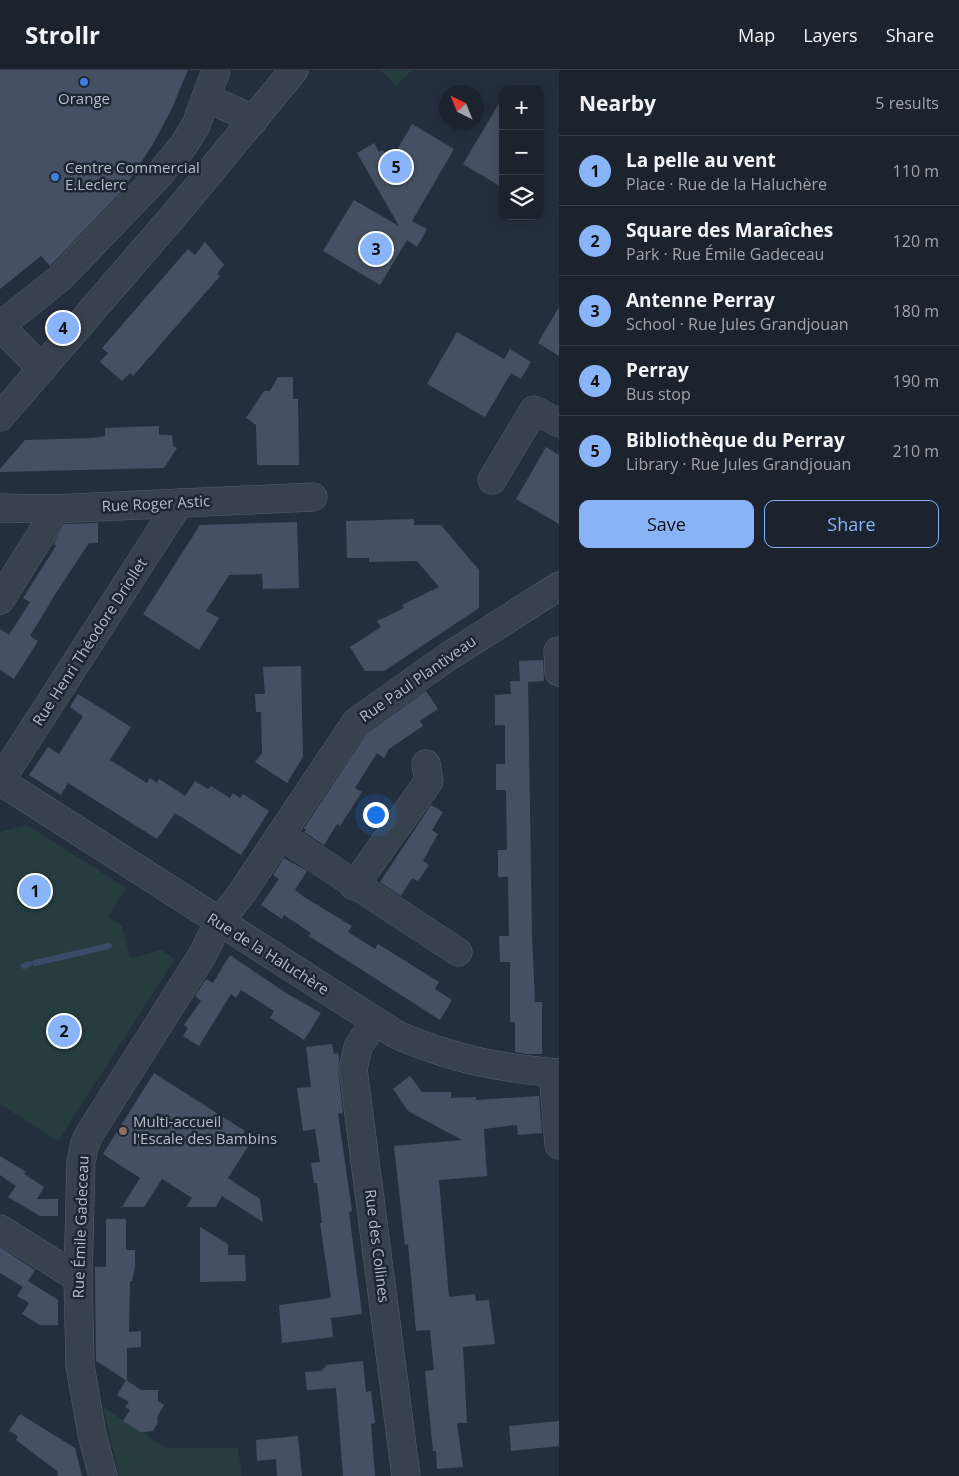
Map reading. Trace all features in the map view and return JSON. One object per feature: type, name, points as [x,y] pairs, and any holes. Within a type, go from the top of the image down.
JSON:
[{"type":"street","points":[[42,369],[0,326],[59,278],[159,176],[183,146],[196,125],[216,70]]},
{"type":"street","points":[[0,417],[253,121],[294,70]]},
{"type":"street","points":[[206,98],[253,121]]},
{"type":"street","points":[[492,480],[534,410],[559,423]]},
{"type":"street","name":"Rue Roger Astic","points":[[0,508],[52,509],[312,497]]},
{"type":"street","name":"Rue Henri Théodore Driollet","points":[[0,781],[179,503]]},
{"type":"street","points":[[0,600],[44,530],[52,509]]},
{"type":"street","name":"Rue Paul Plantiveau","points":[[218,923],[239,897],[356,722],[446,658],[559,586]]},
{"type":"street","points":[[354,886],[428,781],[426,764]]},
{"type":"street","name":"Rue de la Haluchère","points":[[0,781],[374,1022],[422,1046],[457,1058],[490,1066],[556,1073]]},
{"type":"street","points":[[280,835],[354,886],[458,952]]},
{"type":"street","name":"Rue Émile Gadeceau","points":[[103,1476],[90,1426],[80,1366],[78,1278],[81,1162],[85,1143],[203,954],[218,923]]},
{"type":"street","name":"Rue des Collines","points":[[374,1022],[358,1047],[353,1069],[406,1476]]},
{"type":"street","points":[[556,1073],[559,1145]]},
{"type":"street","points":[[0,1228],[78,1278]]},
{"type":"green space","points":[[381,70],[412,70],[396,86]]},
{"type":"green space","points":[[27,825],[126,888],[108,917],[122,926],[130,958],[161,950],[175,959],[58,1141],[0,1104],[0,832]]},
{"type":"green space","points":[[103,1407],[166,1448],[238,1448],[242,1476],[119,1476]]},
{"type":"building","name":"Centre Commercial E.Leclerc","points":[[0,70],[188,70],[172,108],[153,144],[122,191],[50,266],[41,256],[0,289]]},
{"type":"building","points":[[499,104],[499,186],[463,164]]},
{"type":"building","points":[[412,124],[454,149],[412,221],[427,229],[417,247],[407,240],[380,285],[323,251],[354,200],[399,226],[357,153],[374,143],[379,152],[383,150],[390,162]]},
{"type":"building","points":[[205,242],[224,265],[217,274],[220,276],[133,376],[130,373],[122,381],[100,362],[108,353],[102,348],[188,249],[195,255]]},
{"type":"building","points":[[559,307],[559,356],[538,343]]},
{"type":"building","points":[[457,332],[504,359],[510,349],[531,362],[521,379],[511,373],[485,417],[427,384]]},
{"type":"building","points":[[278,377],[293,377],[293,399],[298,399],[299,465],[257,465],[256,425],[246,418],[264,391],[270,391]]},
{"type":"building","points":[[159,426],[159,435],[172,435],[173,446],[177,448],[164,468],[0,472],[0,469],[25,440],[93,438],[105,436],[105,428]]},
{"type":"building","points":[[546,447],[559,455],[559,524],[516,499]]},
{"type":"building","points":[[414,519],[414,525],[441,525],[479,570],[479,608],[384,671],[365,671],[350,647],[381,627],[377,621],[404,608],[402,605],[439,587],[417,561],[369,562],[369,558],[347,558],[346,521]]},
{"type":"building","points":[[297,522],[299,588],[263,589],[262,574],[229,575],[206,611],[219,618],[199,650],[143,614],[200,525]]},
{"type":"building","points":[[98,523],[98,543],[89,543],[56,593],[30,636],[38,641],[14,679],[0,670],[0,629],[9,635],[30,602],[23,598],[56,546],[54,544],[63,524]]},
{"type":"building","points":[[543,660],[544,681],[528,682],[532,936],[535,1002],[542,1002],[542,1054],[526,1054],[515,1052],[515,1022],[510,1022],[510,962],[500,962],[499,936],[509,936],[508,877],[498,877],[498,850],[507,850],[506,790],[496,790],[496,764],[505,764],[505,725],[495,725],[495,695],[511,694],[510,681],[520,681],[519,661]]},
{"type":"building","points":[[301,666],[303,757],[287,783],[255,762],[262,753],[261,712],[256,712],[255,694],[265,694],[263,667]]},
{"type":"building","points":[[426,691],[438,709],[420,721],[423,726],[389,749],[384,758],[377,753],[355,788],[362,792],[340,826],[337,824],[324,845],[304,832],[306,830],[304,828],[367,733]]},
{"type":"building","points":[[78,694],[131,727],[110,760],[147,783],[150,778],[157,783],[159,779],[185,796],[195,781],[208,789],[211,786],[230,798],[233,793],[240,798],[243,794],[269,811],[241,855],[175,813],[157,839],[68,783],[61,795],[29,775],[48,747],[59,754],[83,716],[70,707]]},
{"type":"building","points":[[431,805],[443,812],[432,830],[438,834],[423,861],[429,865],[418,881],[412,878],[401,896],[380,882]]},
{"type":"building","points":[[284,858],[307,871],[295,890],[352,926],[348,932],[375,949],[378,944],[439,982],[435,989],[452,1000],[440,1020],[309,936],[311,933],[284,915],[282,919],[261,905],[279,879],[273,875]]},
{"type":"building","points":[[230,955],[286,993],[321,1013],[304,1040],[270,1018],[274,1011],[241,990],[236,998],[231,994],[199,1046],[183,1036],[188,1028],[184,1025],[201,1001],[195,996],[206,979],[213,983]]},
{"type":"building","points":[[332,1044],[334,1054],[338,1053],[339,1059],[338,1071],[343,1113],[338,1114],[352,1211],[349,1212],[362,1314],[331,1318],[333,1337],[282,1343],[279,1305],[331,1298],[320,1223],[322,1223],[317,1183],[314,1183],[311,1163],[320,1162],[315,1129],[303,1131],[297,1088],[311,1087],[306,1047]]},
{"type":"building","points":[[154,1073],[245,1131],[240,1140],[249,1145],[228,1178],[260,1199],[263,1222],[222,1196],[216,1207],[186,1207],[192,1198],[162,1179],[144,1207],[122,1207],[140,1178],[103,1154]]},
{"type":"building","points":[[410,1076],[422,1092],[451,1092],[451,1098],[476,1097],[476,1100],[539,1096],[542,1133],[518,1135],[517,1125],[484,1129],[487,1176],[439,1180],[449,1297],[475,1294],[476,1301],[489,1300],[495,1344],[463,1347],[467,1423],[457,1423],[463,1467],[437,1469],[436,1451],[433,1451],[425,1371],[434,1370],[430,1330],[416,1331],[408,1244],[405,1245],[394,1146],[462,1140],[408,1111],[393,1089]]},
{"type":"building","points":[[0,1156],[26,1172],[24,1174],[44,1187],[37,1199],[58,1199],[58,1216],[40,1216],[8,1197],[16,1186],[0,1175]]},
{"type":"building","points":[[106,1219],[126,1219],[126,1250],[135,1250],[135,1267],[132,1281],[130,1281],[129,1332],[141,1331],[141,1347],[127,1348],[127,1381],[96,1361],[95,1267],[106,1267]]},
{"type":"building","points":[[200,1227],[228,1244],[228,1255],[245,1255],[246,1281],[200,1282]]},
{"type":"building","points":[[0,1247],[35,1270],[28,1281],[58,1300],[58,1325],[40,1325],[22,1314],[29,1303],[17,1296],[23,1287],[0,1273]]},
{"type":"building","points":[[363,1361],[366,1392],[371,1391],[375,1423],[371,1424],[375,1476],[343,1476],[336,1388],[307,1390],[305,1372],[321,1371],[327,1365]]},
{"type":"building","points":[[126,1380],[141,1390],[158,1390],[158,1401],[164,1405],[157,1417],[158,1422],[153,1431],[141,1432],[123,1421],[130,1410],[125,1407],[129,1402],[117,1395]]},
{"type":"building","points":[[20,1414],[75,1448],[82,1476],[58,1476],[57,1471],[16,1440],[18,1436],[9,1431]]},
{"type":"building","points":[[559,1421],[559,1446],[511,1451],[509,1426]]},
{"type":"building","points":[[298,1436],[302,1476],[277,1476],[276,1459],[257,1461],[256,1440]]},
{"type":"waterway","points":[[35,963],[109,946]]},
{"type":"waterway","points":[[24,966],[29,964]]},
{"type":"place","name":"Orange","points":[[84,82]]},
{"type":"place","name":"Bibliothèque du Perray","points":[[396,167]]},
{"type":"place","name":"Centre Commercial E.Leclerc","points":[[55,177]]},
{"type":"place","name":"Antenne Perray","points":[[376,249]]},
{"type":"place","name":"Perray","points":[[63,328]]},
{"type":"place","name":"La pelle au vent","points":[[35,891]]},
{"type":"place","name":"Square des Maraîches","points":[[64,1031]]},
{"type":"place","name":"Multi-accueil l'Escale des Bambins","points":[[123,1131]]}]
